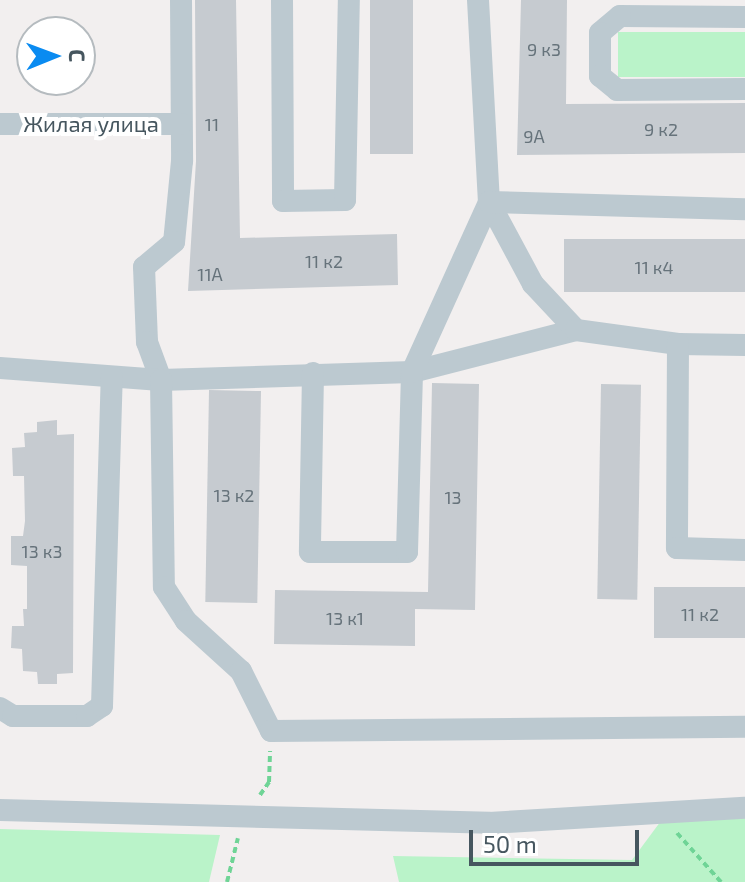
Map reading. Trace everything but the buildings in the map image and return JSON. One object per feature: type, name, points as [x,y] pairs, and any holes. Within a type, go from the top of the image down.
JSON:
[{"type":"street","points":[[181,0],[182,161],[174,242],[144,267],[147,342],[161,380],[164,587],[186,621],[241,671],[271,731],[745,727]]},
{"type":"street","points":[[282,0],[283,201],[345,200],[349,0]]},
{"type":"street","points":[[478,0],[489,202],[533,284],[576,330]]},
{"type":"street","points":[[745,17],[620,16],[600,33],[600,76],[617,90],[745,89]]},
{"type":"street","name":"Жилая улица","points":[[0,124],[181,124]]},
{"type":"street","points":[[489,202],[745,209]]},
{"type":"street","points":[[313,373],[310,552],[407,552],[412,372],[489,202]]},
{"type":"street","points":[[0,368],[161,380],[412,372],[576,330],[678,344],[745,345]]},
{"type":"street","points":[[678,344],[677,548],[745,550]]},
{"type":"street","points":[[0,708],[13,716],[87,716],[102,706],[112,377]]},
{"type":"street","points":[[0,810],[489,823],[745,808]]},
{"type":"path","points":[[658,811],[721,882]]},
{"type":"green space","points":[[618,32],[745,32],[745,77],[618,77]]},
{"type":"green space","points":[[672,806],[745,816],[745,882],[399,882],[393,856],[632,860]]},
{"type":"green space","points":[[0,829],[220,835],[209,882],[0,882]]}]
